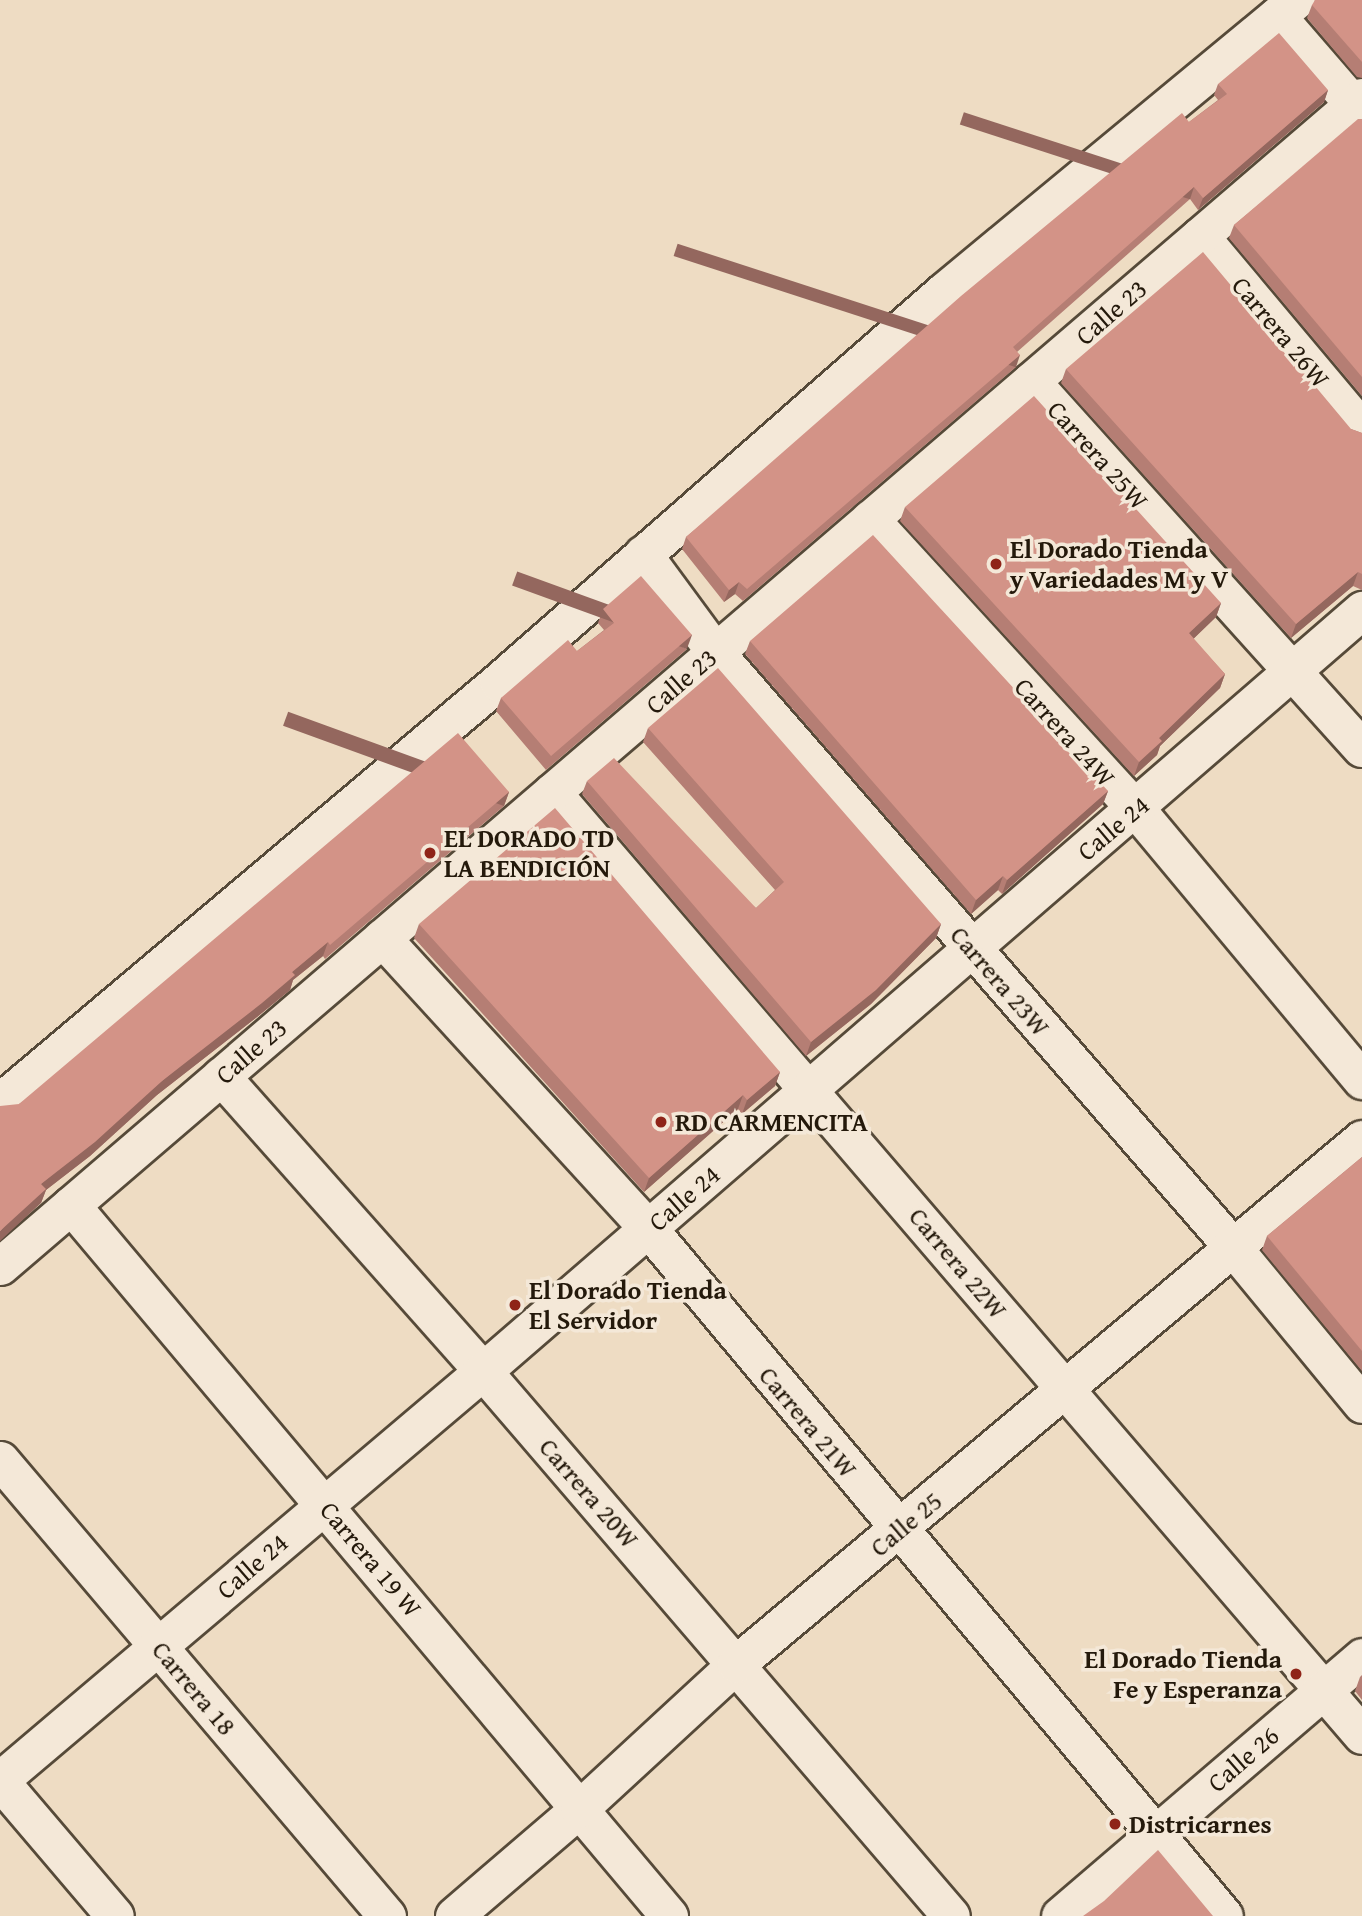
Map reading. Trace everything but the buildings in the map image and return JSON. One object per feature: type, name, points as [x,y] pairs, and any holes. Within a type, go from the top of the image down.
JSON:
[{"type":"street","points":[[0,1102],[643,554],[943,292],[1287,8],[1359,105]]},
{"type":"street","name":"Calle 23","points":[[0,1266],[1200,236],[1359,105]]},
{"type":"street","name":"Carrera 26W","points":[[1200,236],[1362,429]]},
{"type":"street","name":"Carrera 25W","points":[[1031,381],[1293,668],[1362,748]]},
{"type":"street","name":"Carrera 24W","points":[[870,519],[1136,809],[1362,1080]]},
{"type":"street","name":"Carrera 23W","points":[[643,554],[715,652],[1231,1245],[1362,1404]]},
{"type":"street","name":"Calle 24","points":[[0,1781],[483,1371],[970,947],[1136,809],[1362,610]]},
{"type":"street","name":"Carrera 22W","points":[[552,792],[1362,1735]]},
{"type":"street","name":"Carrera 21W","points":[[382,938],[648,1228],[898,1532],[1224,1916]]},
{"type":"street","name":"Carrera 20W","points":[[221,1076],[483,1371],[951,1916]]},
{"type":"street","name":"Calle 25","points":[[454,1916],[579,1809],[736,1664],[898,1532],[1231,1245],[1362,1139]]},
{"type":"street","name":"Carrera 19 W","points":[[71,1205],[325,1503],[669,1916]]},
{"type":"street","name":"Carrera 18","points":[[0,1460],[387,1916]]},
{"type":"street","name":"Calle 26","points":[[1060,1916],[1362,1657]]},
{"type":"street","points":[[0,1781],[115,1916]]},
{"type":"place","name":"El Dorado Tienda y Variedades M y V","points":[[996,564]]},
{"type":"place","name":"EL DORADO TD LA BENDICIÓN","points":[[430,853]]},
{"type":"place","name":"RD CARMENCITA","points":[[661,1122]]},
{"type":"place","name":"El Dorado Tienda El Servidor","points":[[515,1305]]},
{"type":"place","name":"El Dorado Tienda Fe y Esperanza","points":[[1296,1674]]},
{"type":"place","name":"Districarnes","points":[[1115,1824]]}]
